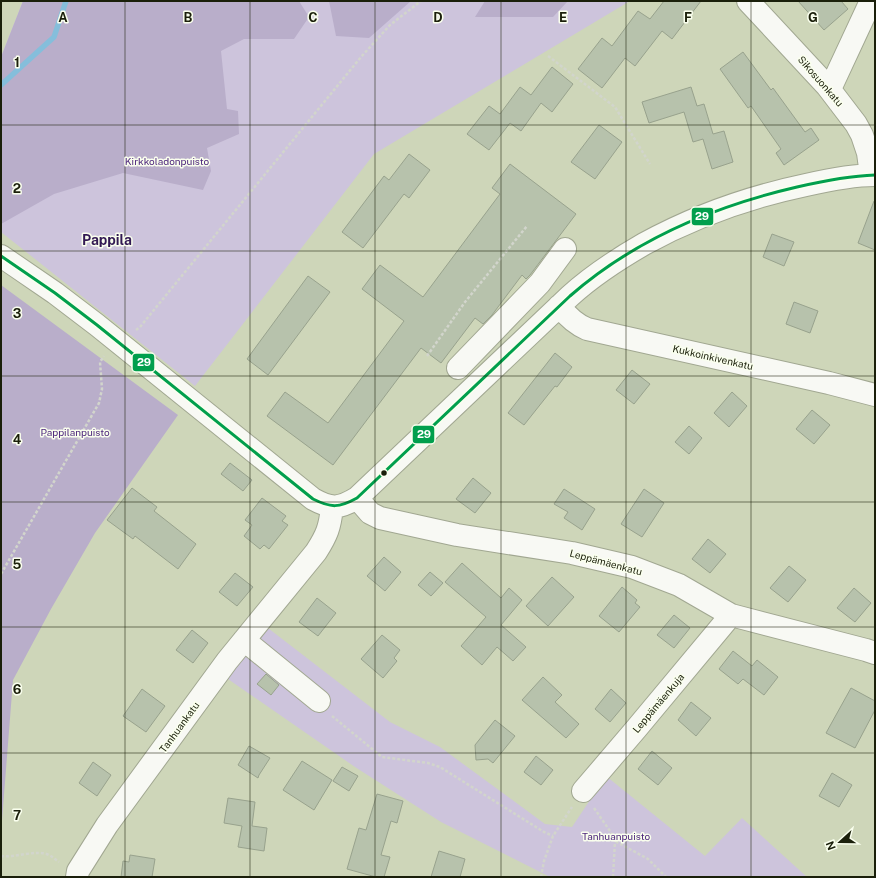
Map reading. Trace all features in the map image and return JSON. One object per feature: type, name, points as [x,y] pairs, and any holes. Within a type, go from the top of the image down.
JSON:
[{"type":"street","name":"Sikosuonkatu","points":[[748,1],[830,89],[856,124],[862,135],[873,175]]},
{"type":"street","points":[[830,89],[871,1]]},
{"type":"street","points":[[1,256],[55,293],[97,325],[313,499],[326,506],[332,507],[344,505],[357,498],[583,284],[598,272],[622,257],[668,231],[729,206],[756,197],[830,179],[873,175]]},
{"type":"street","points":[[458,368],[540,283],[565,249]]},
{"type":"street","name":"Kukkoinkivenkatu","points":[[559,306],[571,319],[587,329],[875,395]]},
{"type":"street","name":"Leppämäenkatu","points":[[357,498],[370,512],[385,520],[456,535],[572,553],[632,567],[680,585],[731,615],[875,653]]},
{"type":"street","name":"Tanhuankatu","points":[[78,874],[107,824],[227,661],[316,552],[329,528],[332,507]]},
{"type":"street","name":"Leppämäenkuja","points":[[583,791],[636,730],[731,615]]},
{"type":"street","points":[[244,640],[319,701]]},
{"type":"path","points":[[1,574],[99,403],[102,389],[100,362],[140,327],[361,57],[390,25],[421,1]]},
{"type":"path","points":[[548,56],[615,107],[650,164]]},
{"type":"path","points":[[427,356],[465,302],[527,226]]},
{"type":"path","points":[[319,701],[328,713],[382,757],[428,763],[440,767],[544,832],[553,836]]},
{"type":"path","points":[[541,877],[544,861],[553,836],[583,791],[615,841],[613,877]]},
{"type":"path","points":[[615,841],[648,859],[666,877]]},
{"type":"path","points":[[1,856],[9,857],[37,852],[48,854],[78,874]]},
{"type":"green space","name":"Kirkkoladonpuisto","points":[[23,1],[630,1],[374,154],[195,386],[1,232],[1,57]]},
{"type":"green space","points":[[23,1],[299,1],[309,17],[294,39],[244,39],[221,51],[227,109],[238,111],[239,134],[207,148],[211,171],[203,190],[123,173],[54,194],[1,224],[1,57]]},
{"type":"green space","points":[[329,1],[411,1],[369,38],[336,36]]},
{"type":"green space","points":[[485,1],[568,1],[553,17],[475,17]]},
{"type":"green space","name":"Pappilanpuisto","points":[[1,285],[178,415],[95,533],[51,609],[13,680],[1,833]]},
{"type":"green space","name":"Tanhuanpuisto","points":[[264,625],[390,722],[440,747],[545,824],[572,827],[606,776],[705,856],[742,818],[807,877],[550,877],[441,822],[355,767],[228,679]]},
{"type":"building","points":[[664,1],[701,1],[672,39],[662,31],[635,66],[625,58],[602,88],[578,69],[602,38],[612,46],[638,11],[650,19]]},
{"type":"building","points":[[798,1],[841,1],[848,9],[824,30]]},
{"type":"building","points":[[743,52],[771,90],[773,88],[805,132],[811,128],[819,140],[784,165],[776,153],[781,149],[751,106],[748,108],[720,69]]},
{"type":"building","points":[[552,67],[573,84],[552,112],[541,103],[521,131],[510,123],[489,150],[467,134],[489,106],[500,114],[520,87],[531,95]]},
{"type":"building","points":[[691,87],[697,106],[704,104],[713,134],[724,131],[733,162],[712,169],[703,139],[693,142],[684,112],[649,123],[642,102]]},
{"type":"building","points":[[599,125],[622,142],[595,179],[571,162]]},
{"type":"building","points":[[409,154],[430,170],[409,198],[404,194],[363,248],[342,232],[384,176],[389,180]]},
{"type":"building","points":[[510,164],[576,214],[530,275],[526,279],[522,275],[492,315],[483,324],[475,318],[441,363],[421,348],[333,465],[267,416],[285,392],[328,423],[404,321],[362,289],[380,265],[423,297],[500,194],[492,188]]},
{"type":"building","points":[[874,201],[875,202],[875,250],[858,243]]},
{"type":"building","points":[[772,234],[794,242],[784,266],[763,257]]},
{"type":"building","points":[[308,276],[330,292],[268,375],[247,359]]},
{"type":"building","points":[[794,302],[818,311],[810,333],[786,324]]},
{"type":"building","points":[[555,353],[572,367],[524,425],[508,413]]},
{"type":"building","points":[[632,370],[650,384],[634,404],[616,390]]},
{"type":"building","points":[[732,392],[747,406],[729,427],[714,413]]},
{"type":"building","points":[[812,410],[830,425],[814,444],[796,429]]},
{"type":"building","points":[[689,426],[702,438],[689,454],[675,442]]},
{"type":"building","points":[[230,463],[252,480],[243,491],[221,474]]},
{"type":"building","points":[[473,478],[491,493],[475,513],[456,499]]},
{"type":"building","points":[[132,488],[157,507],[154,511],[196,544],[178,569],[135,536],[133,539],[107,520]]},
{"type":"building","points":[[564,489],[595,509],[582,530],[564,518],[568,512],[554,504]]},
{"type":"building","points":[[644,489],[664,503],[642,537],[621,524]]},
{"type":"building","points":[[262,498],[286,516],[282,521],[288,525],[269,549],[264,545],[260,549],[244,536],[252,525],[245,520]]},
{"type":"building","points":[[708,539],[726,554],[710,573],[692,559]]},
{"type":"building","points":[[384,557],[401,572],[385,591],[367,576]]},
{"type":"building","points":[[462,563],[501,598],[509,588],[522,600],[501,625],[526,647],[513,661],[497,647],[482,665],[461,646],[486,617],[445,582]]},
{"type":"building","points":[[789,566],[806,580],[788,602],[770,588]]},
{"type":"building","points":[[430,572],[443,583],[431,596],[418,585]]},
{"type":"building","points":[[235,573],[253,587],[237,606],[219,592]]},
{"type":"building","points":[[552,577],[574,597],[548,626],[526,606]]},
{"type":"building","points":[[622,587],[637,600],[635,603],[640,607],[619,632],[599,616]]},
{"type":"building","points":[[854,588],[871,603],[855,622],[837,608]]},
{"type":"building","points":[[317,598],[336,613],[318,636],[299,622]]},
{"type":"building","points":[[674,615],[690,628],[674,648],[657,635]]},
{"type":"building","points":[[192,630],[208,643],[193,663],[176,650]]},
{"type":"building","points":[[382,635],[400,650],[394,658],[397,661],[383,678],[361,659]]},
{"type":"building","points":[[733,651],[752,666],[757,660],[778,677],[764,695],[743,679],[738,684],[719,669]]},
{"type":"building","points":[[266,674],[279,685],[271,695],[257,684]]},
{"type":"building","points":[[543,677],[562,695],[555,702],[579,724],[566,738],[522,700]]},
{"type":"building","points":[[851,688],[875,701],[875,710],[855,748],[826,733]]},
{"type":"building","points":[[142,689],[165,706],[146,732],[123,716]]},
{"type":"building","points":[[611,689],[626,703],[610,722],[595,709]]},
{"type":"building","points":[[691,702],[711,718],[696,736],[678,720]]},
{"type":"building","points":[[495,720],[515,736],[493,763],[488,759],[476,760],[475,745]]},
{"type":"building","points":[[249,746],[270,758],[258,778],[238,765]]},
{"type":"building","points":[[652,751],[672,768],[658,785],[638,769]]},
{"type":"building","points":[[536,756],[553,770],[541,785],[524,772]]},
{"type":"building","points":[[302,761],[332,780],[314,810],[283,790]]},
{"type":"building","points":[[93,762],[111,775],[97,796],[79,783]]},
{"type":"building","points":[[342,767],[358,776],[349,791],[333,781]]},
{"type":"building","points":[[832,773],[852,785],[839,807],[819,796]]},
{"type":"building","points":[[377,794],[403,801],[397,823],[391,821],[381,855],[390,857],[384,877],[376,877],[347,869],[359,828],[366,830]]},
{"type":"building","points":[[228,798],[255,802],[252,826],[267,828],[264,851],[238,847],[242,826],[224,823]]},
{"type":"building","points":[[439,851],[465,859],[460,877],[431,877]]},
{"type":"building","points":[[130,855],[155,859],[152,877],[121,877],[123,861],[129,862]]},
{"type":"waterway","points":[[1,85],[54,37],[66,1]]},
{"type":"transit line","name":"29","points":[[1,256],[55,293],[97,325],[313,499],[335,506],[345,504],[357,498],[570,296],[621,258],[648,242],[677,228],[736,204],[816,183],[875,175]]},
{"type":"district","name":"Pappila","points":[[107,240]]}]
